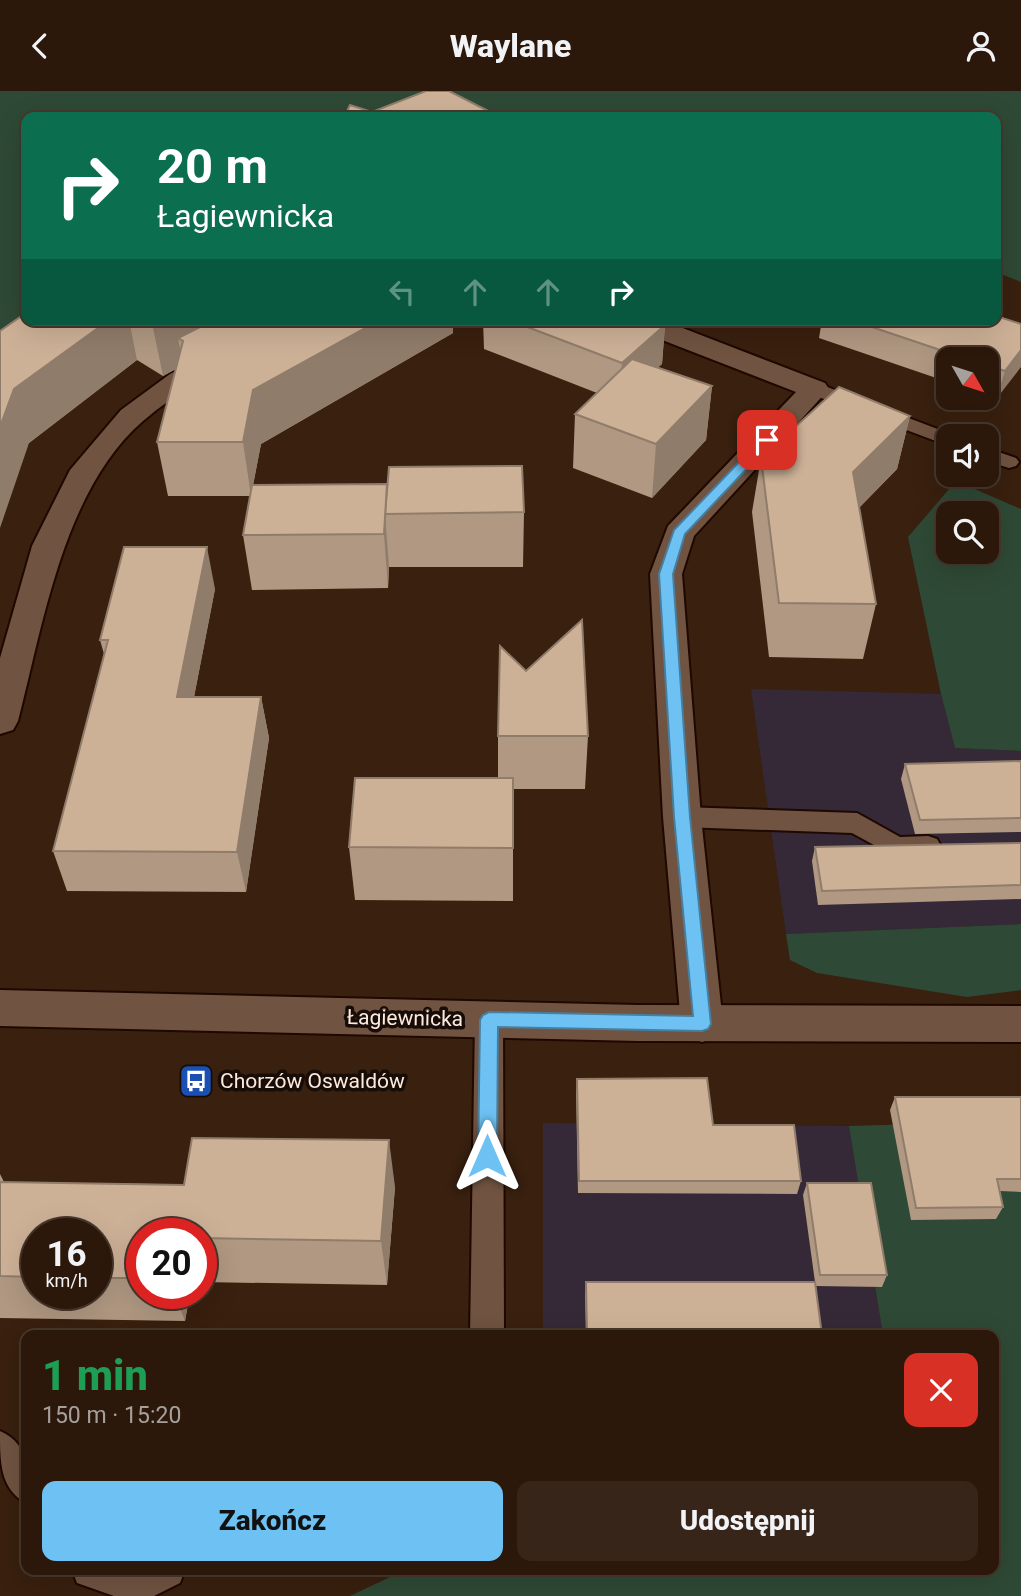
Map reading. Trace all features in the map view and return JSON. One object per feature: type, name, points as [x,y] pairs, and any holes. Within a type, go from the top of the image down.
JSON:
[{"type":"street","points":[[0,721],[48,546],[85,470],[131,416],[180,380],[287,326]]},
{"type":"street","points":[[652,326],[816,389],[679,533],[666,574],[682,817],[702,1024]]},
{"type":"street","name":"Łagiewnicka","points":[[0,1009],[702,1024],[1021,1024]]},
{"type":"lane","points":[[816,389],[936,434]]},
{"type":"lane","points":[[999,458],[1009,462]]},
{"type":"lane","points":[[682,817],[857,823],[896,847],[952,846]]},
{"type":"lane","points":[[487,1330],[489,1020]]},
{"type":"lane","points":[[0,1448],[21,1478]]},
{"type":"lane","points":[[106,1575],[137,1585],[157,1575]]},
{"type":"shaded area","points":[[751,689],[941,694],[955,748],[1021,751],[1021,924],[786,934]]},
{"type":"shaded area","points":[[543,1123],[849,1126],[882,1330],[543,1330]]},
{"type":"green space","points":[[0,91],[1021,91],[1021,282],[1001,274],[1001,112],[21,112],[21,316],[0,333]]},
{"type":"green space","points":[[951,487],[970,487],[1021,509],[1021,751],[955,748],[908,537],[936,504],[936,564],[999,564],[999,501],[939,501]]},
{"type":"green space","points":[[1021,924],[1021,990],[967,997],[817,973],[790,960],[786,934]]},
{"type":"green space","points":[[1021,1121],[1021,1596],[350,1596],[394,1575],[999,1575],[999,1330],[882,1330],[849,1126]]},
{"type":"building","points":[[426,91],[449,91],[490,112],[372,112]]},
{"type":"building","points":[[350,105],[372,112],[346,112]]},
{"type":"building","points":[[21,316],[21,326],[101,326],[14,389],[0,427],[0,331]]},
{"type":"building","points":[[1001,318],[1021,324],[1021,350],[1005,371],[999,369],[999,347],[936,349],[869,326],[1001,326]]},
{"type":"building","points":[[202,326],[369,326],[253,390],[243,442],[157,442],[183,341],[178,338]]},
{"type":"building","points":[[525,326],[664,326],[622,363]]},
{"type":"building","points":[[632,359],[712,386],[656,444],[575,414]]},
{"type":"building","points":[[839,387],[910,416],[853,472],[876,604],[779,603],[761,458]]},
{"type":"building","points":[[522,466],[524,512],[385,514],[389,467]]},
{"type":"building","points":[[387,484],[384,534],[243,535],[252,485]]},
{"type":"building","points":[[124,547],[207,547],[177,697],[261,697],[237,852],[53,851],[108,640],[100,640]]},
{"type":"building","points":[[582,620],[588,736],[498,736],[500,646],[526,671]]},
{"type":"building","points":[[1021,761],[1021,818],[920,820],[905,764]]},
{"type":"building","points":[[355,778],[513,778],[513,848],[349,847]]},
{"type":"building","points":[[1021,843],[1021,885],[822,891],[815,847]]},
{"type":"building","points":[[707,1078],[713,1125],[794,1125],[801,1181],[579,1181],[577,1079]]},
{"type":"building","points":[[895,1097],[1021,1097],[1021,1179],[997,1179],[1003,1207],[916,1208]]},
{"type":"building","points":[[192,1138],[389,1140],[381,1241],[217,1238],[217,1218],[126,1218],[126,1278],[112,1278],[112,1218],[21,1218],[21,1277],[0,1276],[0,1182],[184,1185]]},
{"type":"building","points":[[807,1183],[871,1183],[887,1275],[820,1275]]},
{"type":"building","points":[[586,1282],[815,1282],[821,1330],[587,1330]]},
{"type":"place","name":"Chorzów Oswaldów","points":[[196,1081]]},
{"type":"route","points":[[487,1156],[489,1020],[702,1024],[682,817],[666,574],[679,533],[767,440]]}]
